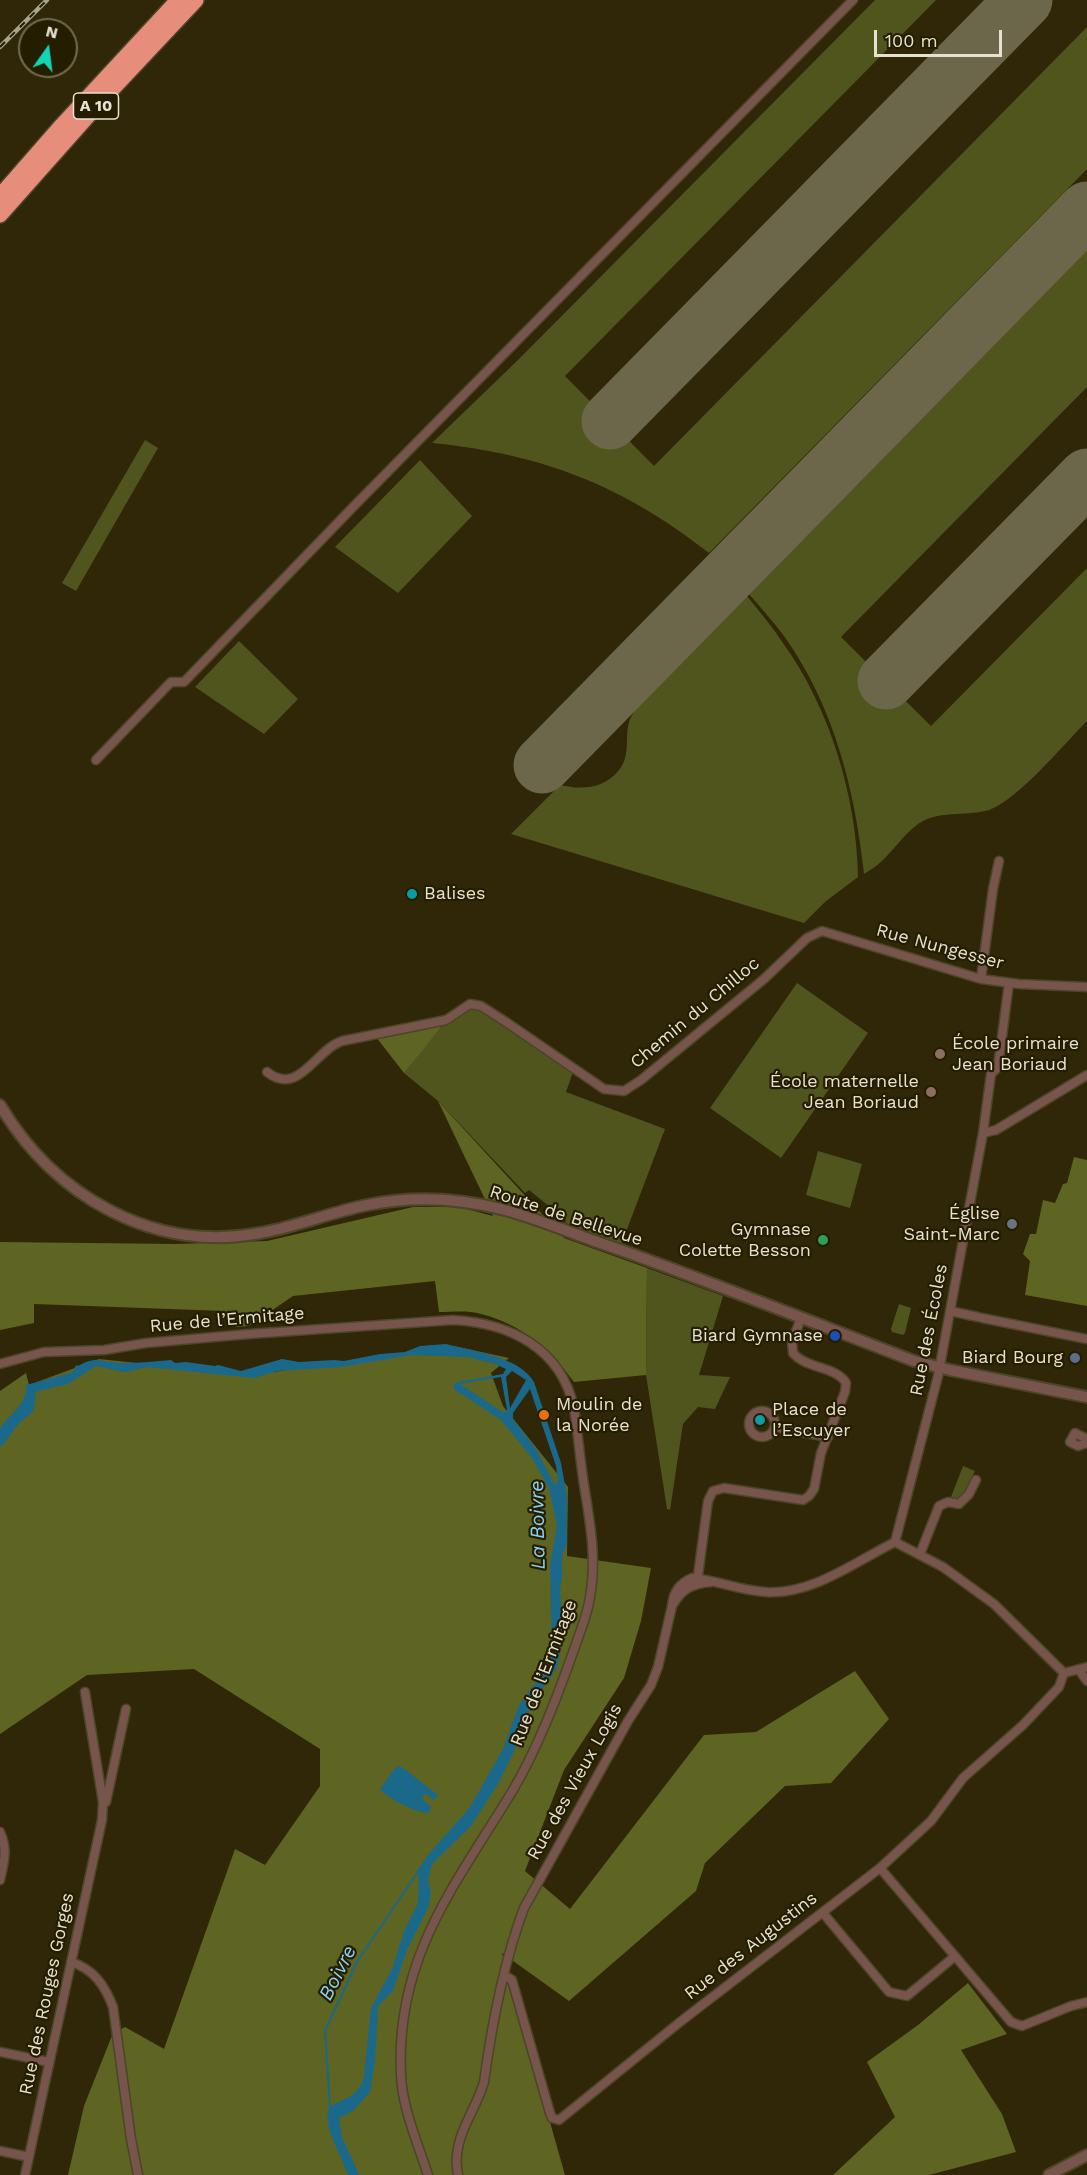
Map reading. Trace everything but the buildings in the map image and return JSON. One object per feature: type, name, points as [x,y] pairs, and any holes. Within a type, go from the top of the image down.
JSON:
[{"type":"highway","name":"A 10","points":[[0,195],[178,0]]},
{"type":"highway","name":"A 10","points":[[0,215],[96,107],[196,0]]},
{"type":"street","points":[[96,760],[171,682],[184,682],[330,530],[853,0]]},
{"type":"street","points":[[981,979],[999,861]]},
{"type":"street","name":"Rue Nungesser","points":[[822,931],[981,979],[1009,983],[1087,987]]},
{"type":"street","name":"Chemin du Chilloc","points":[[267,1072],[276,1078],[291,1079],[300,1075],[331,1045],[447,1020],[470,1004],[481,1006],[604,1089],[624,1091],[642,1080],[765,979],[807,938],[822,931]]},
{"type":"street","name":"Rue des Écoles","points":[[895,1542],[940,1368],[983,1133],[991,1074],[998,1067],[1009,983]]},
{"type":"street","points":[[983,1133],[996,1130],[1086,1078]]},
{"type":"street","name":"Route de Bellevue","points":[[0,1104],[33,1151],[53,1173],[82,1196],[113,1213],[147,1226],[180,1234],[218,1237],[259,1234],[365,1205],[397,1200],[449,1200],[475,1203],[532,1219],[914,1361],[1087,1397]]},
{"type":"street","points":[[950,1311],[1087,1339]]},
{"type":"street","points":[[801,1318],[792,1342],[794,1353],[802,1360],[841,1376],[846,1383],[818,1466],[814,1489],[809,1497],[803,1500],[723,1488],[713,1491],[709,1495],[697,1581],[765,1592],[790,1590],[838,1573],[895,1542],[920,1554],[963,1581],[994,1604],[1064,1673],[1083,1669],[1087,1681]]},
{"type":"street","name":"Rue de l’Ermitage","points":[[0,1364],[44,1353],[104,1350],[146,1343],[453,1320],[470,1321],[515,1334],[532,1343],[560,1370],[574,1408],[594,1547],[590,1599],[569,1664],[538,1739],[514,1788],[438,1910],[424,1940],[415,1969],[402,2031],[401,2076],[414,2133],[428,2175]]},
{"type":"street","points":[[775,1426],[828,1437]]},
{"type":"street","points":[[920,1554],[939,1506],[948,1502],[959,1504],[969,1494],[976,1480]]},
{"type":"street","name":"Rue des Vieux Logis","points":[[458,2175],[457,2155],[462,2134],[482,2089],[512,1940],[524,1908],[628,1721],[651,1685],[658,1667],[676,1592],[681,1585],[692,1578],[697,1581]]},
{"type":"street","name":"Rue des Augustins","points":[[504,1975],[513,1980],[550,2114],[552,2118],[559,2120],[680,2022],[880,1868],[931,1821],[963,1778],[1023,1725],[1059,1687],[1064,1673]]},
{"type":"street","name":"Rue des Rouges Gorges","points":[[85,1692],[104,1802],[102,1820]]},
{"type":"street","name":"Rue des Rouges Gorges","points":[[25,2175],[126,1709]]},
{"type":"street","points":[[0,1832],[4,1840],[5,1855],[0,1880]]},
{"type":"street","points":[[880,1868],[1011,2022],[1022,2026],[1087,2002]]},
{"type":"street","points":[[823,1912],[890,1992],[898,1995],[907,1996],[954,1957]]},
{"type":"street","points":[[71,1962],[97,1977],[106,1989],[113,2007],[138,2175]]},
{"type":"street","points":[[0,2052],[49,2062]]},
{"type":"street","points":[[0,2151],[29,2157]]},
{"type":"street","points":[[1049,2175],[1087,2155]]},
{"type":"green space","points":[[875,0],[936,0],[565,376],[654,466],[1087,27],[1087,169],[709,553],[677,529],[644,509],[612,491],[579,477],[509,455],[432,443],[520,358]]},
{"type":"green space","points":[[1087,250],[1087,387],[841,637],[931,726],[1087,568],[1087,721],[1027,783],[1001,804],[981,812],[940,815],[925,820],[908,833],[880,863],[864,874],[848,780],[829,720],[801,663],[780,630],[748,593]]},
{"type":"green space","points":[[145,440],[158,448],[76,591],[62,583]]},
{"type":"green space","points":[[420,460],[472,516],[398,593],[335,547]]},
{"type":"green space","points":[[746,595],[800,668],[827,725],[846,785],[852,816],[858,877],[825,902],[804,923],[511,834],[560,785],[592,786],[606,781],[619,770],[625,758],[629,723],[638,705]]},
{"type":"green space","points":[[239,641],[298,699],[264,734],[195,687]]},
{"type":"green space","points":[[797,983],[868,1033],[781,1158],[710,1108]]},
{"type":"green space","points":[[471,1009],[484,1012],[573,1072],[566,1092],[665,1129],[621,1245],[570,1226],[565,1222],[566,1220],[529,1190],[525,1193],[438,1101],[404,1073],[443,1025],[453,1017]]},
{"type":"green space","points":[[442,1026],[404,1073],[376,1037]]},
{"type":"green space","points":[[438,1101],[564,1238],[647,1268],[646,1375],[574,1382],[534,1339],[509,1324],[476,1313],[439,1312],[435,1281],[293,1296],[249,1326],[236,1327],[224,1311],[34,1304],[34,1323],[0,1330],[0,1242],[177,1244],[267,1241],[413,1207],[459,1207],[493,1216]]},
{"type":"green space","points":[[818,1151],[862,1164],[850,1208],[806,1195]]},
{"type":"green space","points":[[1074,1157],[1087,1160],[1087,1306],[1025,1295],[1030,1261],[1023,1254],[1030,1234],[1036,1234],[1043,1200],[1055,1203],[1063,1184],[1067,1183]]},
{"type":"green space","points":[[647,1268],[723,1296],[699,1375],[730,1377],[715,1409],[698,1407],[683,1424],[670,1510],[667,1509],[646,1375]]},
{"type":"green space","points":[[899,1304],[911,1308],[903,1335],[892,1332],[891,1329]]},
{"type":"green space","points":[[454,1346],[509,1358],[491,1373],[503,1406],[568,1487],[567,1556],[651,1568],[641,1621],[624,1678],[564,1770],[525,1871],[570,1909],[704,1735],[756,1732],[855,1671],[889,1719],[831,1783],[785,1786],[705,1863],[696,1891],[569,2001],[502,1953],[565,2175],[68,2175],[84,2106],[113,2033],[125,2027],[164,2049],[235,1849],[265,1865],[320,1786],[320,1749],[194,1669],[87,1675],[0,1734],[0,1391],[26,1373],[29,1385],[99,1359],[252,1375]]},
{"type":"green space","points":[[963,1466],[975,1471],[966,1490],[957,1500],[951,1497]]},
{"type":"green space","points":[[968,1983],[1007,2034],[961,2050],[1002,2114],[1016,2152],[929,2175],[833,2175],[895,2117],[867,2062],[918,2025]]},
{"type":"water","points":[[446,1344],[494,1356],[517,1366],[534,1382],[561,1463],[567,1497],[567,1544],[562,1556],[560,1587],[562,1627],[560,1654],[556,1670],[532,1703],[516,1747],[498,1784],[471,1826],[432,1864],[428,1880],[431,1894],[428,1908],[407,1950],[393,1991],[378,2006],[375,2061],[370,2092],[353,2111],[339,2118],[342,2137],[359,2175],[348,2175],[330,2132],[329,2108],[355,2093],[364,2076],[371,2008],[393,1967],[404,1931],[418,1903],[419,1875],[416,1872],[470,1807],[503,1749],[519,1705],[542,1674],[549,1662],[552,1649],[550,1565],[557,1525],[549,1488],[532,1458],[501,1420],[454,1389],[454,1384],[458,1382],[503,1374],[506,1369],[468,1357],[411,1355],[341,1367],[277,1371],[254,1378],[147,1367],[125,1372],[96,1366],[68,1384],[38,1391],[35,1395],[33,1411],[0,1447],[0,1428],[21,1403],[26,1385],[73,1372],[76,1365],[85,1362],[101,1360],[124,1363],[171,1360],[175,1363],[218,1365],[241,1371],[282,1359],[299,1362],[344,1361],[405,1352],[420,1346]],"holes":[[[512,1371],[526,1380],[510,1408],[506,1377]],[[501,1377],[507,1410],[504,1413],[460,1384]],[[530,1389],[556,1466],[558,1481],[555,1485],[536,1449],[513,1419],[513,1413]]]},
{"type":"water","points":[[399,1766],[438,1795],[434,1800],[426,1794],[422,1796],[424,1801],[431,1806],[429,1813],[403,1805],[380,1789],[395,1768]]},
{"type":"waterway","name":"Boivre","points":[[330,2107],[325,2031],[358,1960],[418,1872]]},
{"type":"runway","points":[[610,421],[1024,0]]},
{"type":"runway","points":[[542,765],[1087,210]]},
{"type":"runway","points":[[886,681],[1087,477]]},
{"type":"railway","points":[[0,47],[47,0]]},
{"type":"place","name":"Balises","points":[[412,894]]},
{"type":"place","name":"École primaire Jean Boriaud","points":[[940,1054]]},
{"type":"place","name":"École maternelle Jean Boriaud","points":[[931,1092]]},
{"type":"place","name":"Église Saint-Marc","points":[[1012,1224]]},
{"type":"place","name":"Gymnase Colette Besson","points":[[823,1240]]},
{"type":"place","name":"Biard Gymnase","points":[[835,1336]]},
{"type":"place","name":"Biard Bourg","points":[[1075,1358]]},
{"type":"place","name":"Moulin de la Norée","points":[[544,1415]]},
{"type":"place","name":"Place de l’Escuyer","points":[[760,1420]]},
{"type":"water label","name":"La Boivre","points":[[538,1525]]}]
